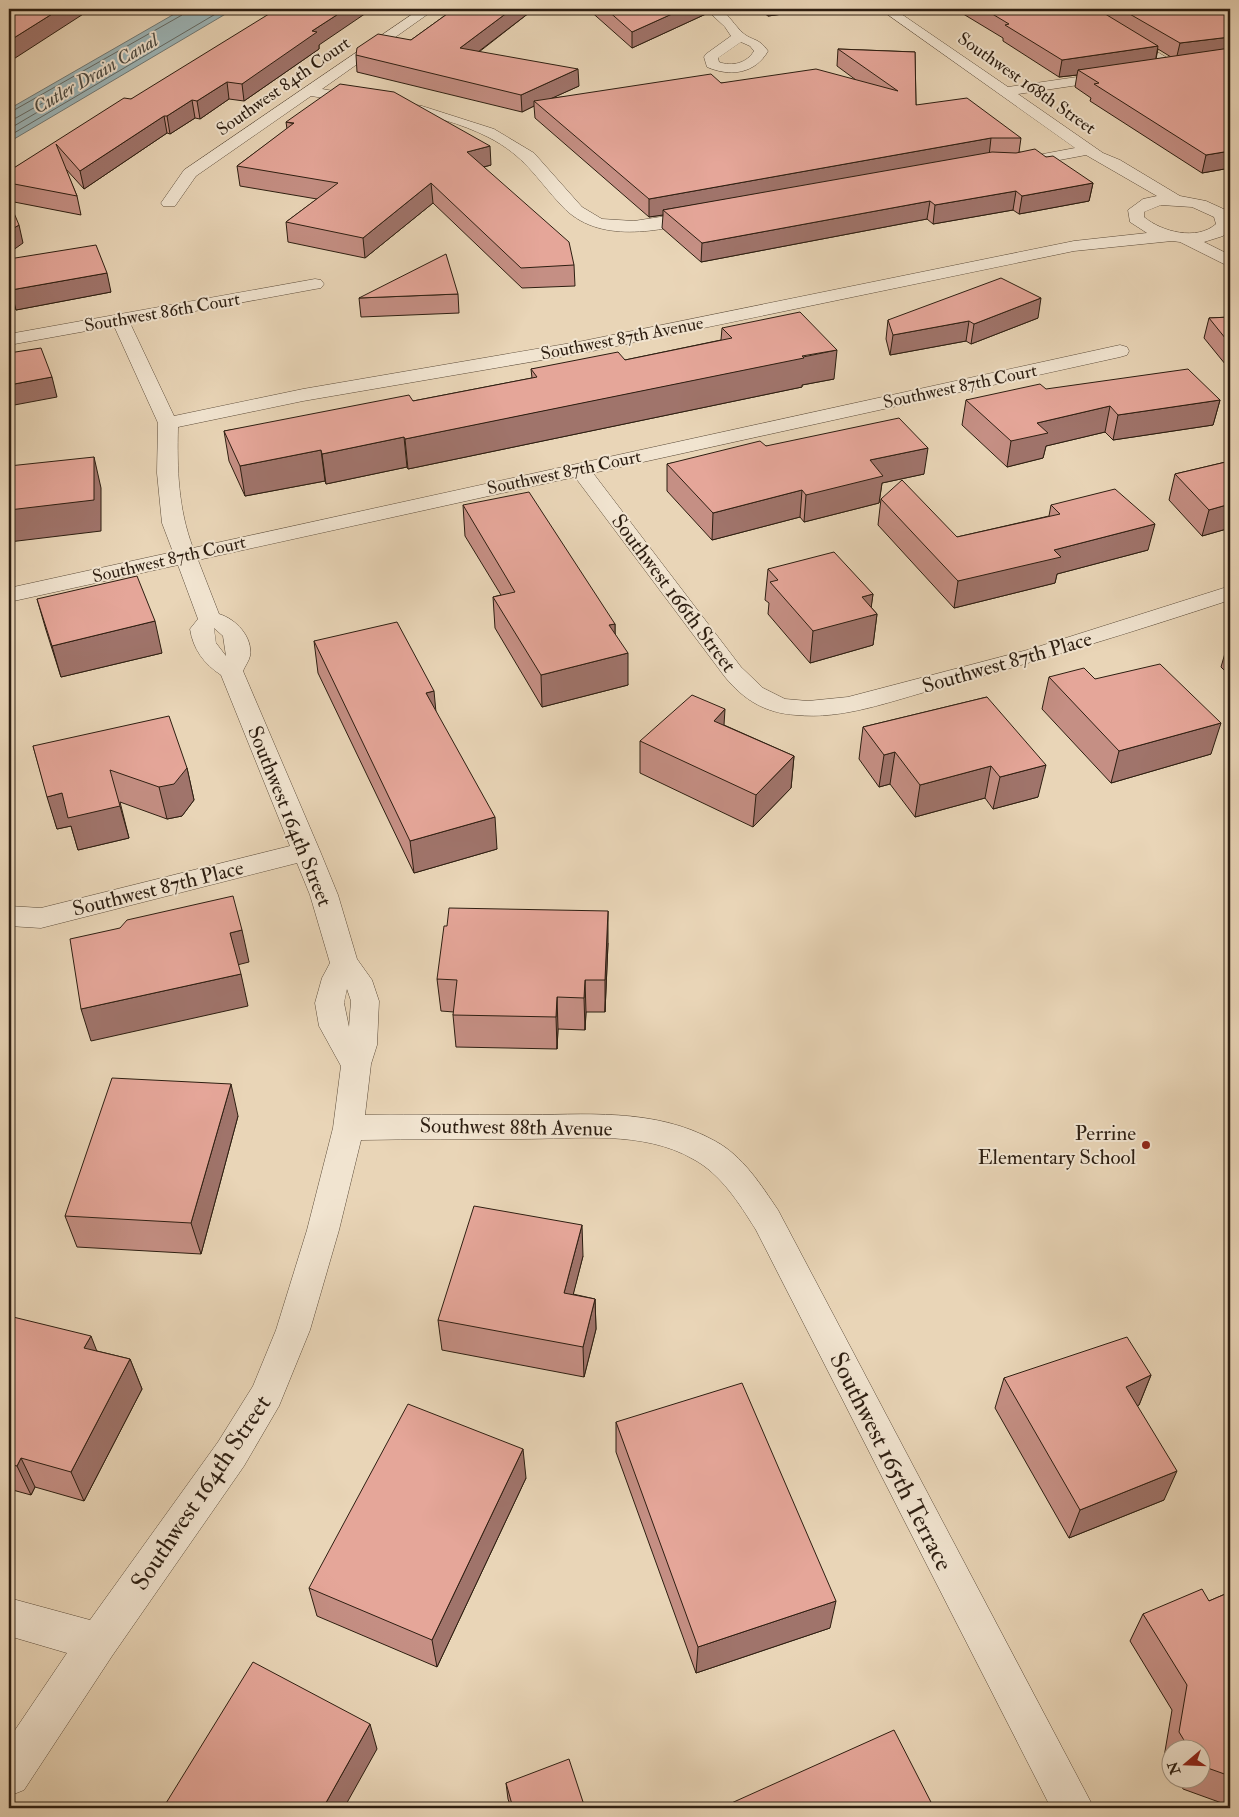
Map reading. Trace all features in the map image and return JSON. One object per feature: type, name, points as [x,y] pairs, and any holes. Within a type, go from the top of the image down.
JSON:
[{"type":"street","name":"Southwest 84th Court","points":[[169,203],[190,173],[428,9]]},
{"type":"street","points":[[712,9],[730,24],[739,38]]},
{"type":"street","name":"Southwest 168th Street","points":[[886,9],[1086,149],[1114,163],[1175,200]]},
{"type":"street","points":[[1078,9],[1175,67]]},
{"type":"street","points":[[1156,70],[1194,64]]},
{"type":"street","points":[[1005,92],[1128,74]]},
{"type":"street","points":[[307,91],[446,116],[490,133],[512,145],[532,160],[571,209],[587,220],[612,226],[649,224],[715,213]]},
{"type":"street","points":[[1005,159],[1086,149]]},
{"type":"street","name":"Southwest 168th Street","points":[[1086,149],[1124,186],[1148,228],[1177,236]]},
{"type":"street","points":[[1175,200],[1204,205],[1230,202]]},
{"type":"street","name":"Southwest 87th Avenue","points":[[1074,246],[1084,239],[1121,226],[1149,202],[1175,200]]},
{"type":"street","points":[[1204,205],[1222,215],[1226,228]]},
{"type":"street","name":"Southwest 87th Avenue","points":[[168,423],[312,394],[592,345],[1074,246],[1177,236],[1207,236],[1226,228]]},
{"type":"street","points":[[1177,236],[1230,262]]},
{"type":"street","name":"Southwest 86th Court","points":[[9,339],[315,284]]},
{"type":"street","name":"Southwest 164th Street","points":[[9,1775],[98,1642],[225,1462],[267,1395],[293,1330],[324,1230],[348,1128],[356,1064],[339,1041],[330,1022],[330,992],[344,962],[324,895],[231,671],[216,661],[203,641],[202,629],[210,619],[173,523],[169,499],[167,473],[168,423],[120,320]]},
{"type":"street","name":"Southwest 87th Court","points":[[9,595],[1120,351]]},
{"type":"street","name":"Southwest 166th Street","points":[[580,469],[732,672],[758,696],[779,705]]},
{"type":"street","name":"Southwest 87th Place","points":[[779,705],[804,708],[835,707],[860,702],[1039,654],[1230,593]]},
{"type":"street","name":"Southwest 87th Place","points":[[9,916],[41,918],[307,851]]},
{"type":"street","name":"Southwest 88th Avenue","points":[[348,1128],[412,1126],[616,1128],[654,1131],[682,1139]]},
{"type":"street","name":"Southwest 165th Terrace","points":[[682,1139],[705,1150],[725,1165],[747,1190],[767,1220],[1072,1808]]},
{"type":"street","points":[[9,1617],[98,1642]]},
{"type":"water","name":"Cutler Drain Canal","points":[[183,9],[234,9],[9,142],[9,109]]},
{"type":"building","points":[[9,9],[60,9],[9,41]]},
{"type":"building","points":[[277,9],[346,9],[312,31],[317,32],[242,84],[227,82],[197,101],[192,100],[80,171],[56,144],[77,196],[9,183],[9,171],[124,98],[131,99]]},
{"type":"building","points":[[454,9],[512,9],[460,48],[578,69],[521,95],[356,55],[357,48],[378,34],[411,40]]},
{"type":"building","points":[[606,9],[683,9],[632,32]]},
{"type":"building","points":[[984,9],[1097,9],[1158,46],[1062,60],[1005,25],[1009,24]]},
{"type":"building","points":[[1121,9],[1230,9],[1230,37],[1180,43]]},
{"type":"building","points":[[1230,48],[1230,151],[1206,155],[1094,84],[1099,83],[1078,70]]},
{"type":"building","points":[[838,49],[915,52],[916,105],[967,98],[1021,138],[991,138],[649,199],[534,101],[711,74],[721,83],[816,69],[898,91]]},
{"type":"building","points":[[340,84],[394,92],[490,146],[467,152],[569,242],[574,265],[521,268],[431,183],[363,238],[286,222],[338,183],[237,166],[294,123],[286,122]]},
{"type":"building","points":[[1035,149],[1046,157],[1053,156],[1093,183],[1022,196],[1016,191],[935,205],[930,201],[702,243],[663,210],[992,152],[1016,153]]},
{"type":"building","points":[[9,201],[19,225],[9,231]]},
{"type":"building","points":[[96,245],[107,273],[11,290],[9,259]]},
{"type":"building","points":[[446,254],[458,294],[359,298]]},
{"type":"building","points":[[1001,278],[1041,298],[974,324],[969,321],[893,335],[888,320]]},
{"type":"building","points":[[800,312],[837,350],[405,439],[404,437],[322,454],[321,450],[240,466],[224,431],[409,395],[413,401],[537,377],[531,369],[618,352],[625,360],[732,338],[722,328]]},
{"type":"building","points":[[1230,317],[1230,344],[1209,318]]},
{"type":"building","points":[[41,348],[52,377],[9,385],[9,353]]},
{"type":"building","points":[[1188,369],[1220,400],[1118,415],[1110,406],[1037,423],[1048,433],[1011,441],[966,400],[1040,384],[1046,389]]},
{"type":"building","points":[[899,418],[928,448],[870,460],[883,476],[806,495],[802,490],[713,513],[667,464],[760,441],[766,446]]},
{"type":"building","points":[[94,457],[94,500],[9,510],[9,466]]},
{"type":"building","points":[[1230,461],[1230,504],[1209,510],[1175,474]]},
{"type":"building","points":[[902,480],[957,537],[1060,514],[1051,505],[1115,489],[1155,524],[1054,550],[1061,557],[958,581],[881,499]]},
{"type":"building","points":[[529,492],[615,624],[609,625],[628,653],[541,675],[493,597],[515,592],[463,505]]},
{"type":"building","points":[[834,552],[873,594],[862,597],[877,614],[813,631],[770,582],[778,580],[768,569]]},
{"type":"building","points":[[137,576],[155,621],[52,646],[37,599]]},
{"type":"building","points":[[397,622],[434,691],[426,693],[495,817],[410,841],[314,641]]},
{"type":"building","points":[[1160,664],[1221,723],[1119,751],[1049,677],[1084,668],[1095,679]]},
{"type":"building","points":[[692,695],[725,709],[714,721],[794,756],[756,795],[640,741]]},
{"type":"building","points":[[987,697],[1046,765],[1000,777],[991,766],[920,785],[895,752],[884,755],[863,727]]},
{"type":"building","points":[[169,716],[187,768],[174,784],[159,787],[110,770],[120,806],[68,818],[62,793],[47,797],[33,746]]},
{"type":"building","points":[[233,896],[242,930],[230,933],[241,974],[81,1009],[70,939],[120,928],[127,920]]},
{"type":"building","points":[[449,908],[608,911],[605,980],[585,980],[584,998],[557,997],[556,1017],[453,1015],[457,980],[437,979],[444,926],[447,926]]},
{"type":"building","points":[[112,1078],[231,1084],[191,1223],[65,1216]]},
{"type":"building","points":[[474,1206],[582,1225],[564,1293],[595,1299],[583,1347],[438,1320]]},
{"type":"building","points":[[9,1316],[91,1336],[84,1348],[130,1359],[71,1472],[21,1458],[17,1466],[9,1464]]},
{"type":"building","points":[[1127,1337],[1151,1375],[1126,1387],[1177,1471],[1080,1510],[1004,1378]]},
{"type":"building","points":[[742,1383],[836,1601],[698,1647],[616,1422]]},
{"type":"building","points":[[408,1404],[523,1449],[432,1640],[309,1588]]},
{"type":"building","points":[[1202,1589],[1209,1601],[1230,1592],[1230,1776],[1212,1770],[1212,1740],[1184,1740],[1179,1732],[1187,1685],[1143,1614]]},
{"type":"building","points":[[253,1662],[370,1724],[323,1808],[163,1808]]},
{"type":"building","points":[[894,1730],[934,1808],[728,1808],[727,1805]]},
{"type":"building","points":[[569,1759],[585,1808],[513,1808],[506,1783]]},
{"type":"place","name":"Perrine Elementary School","points":[[1146,1145]]}]
